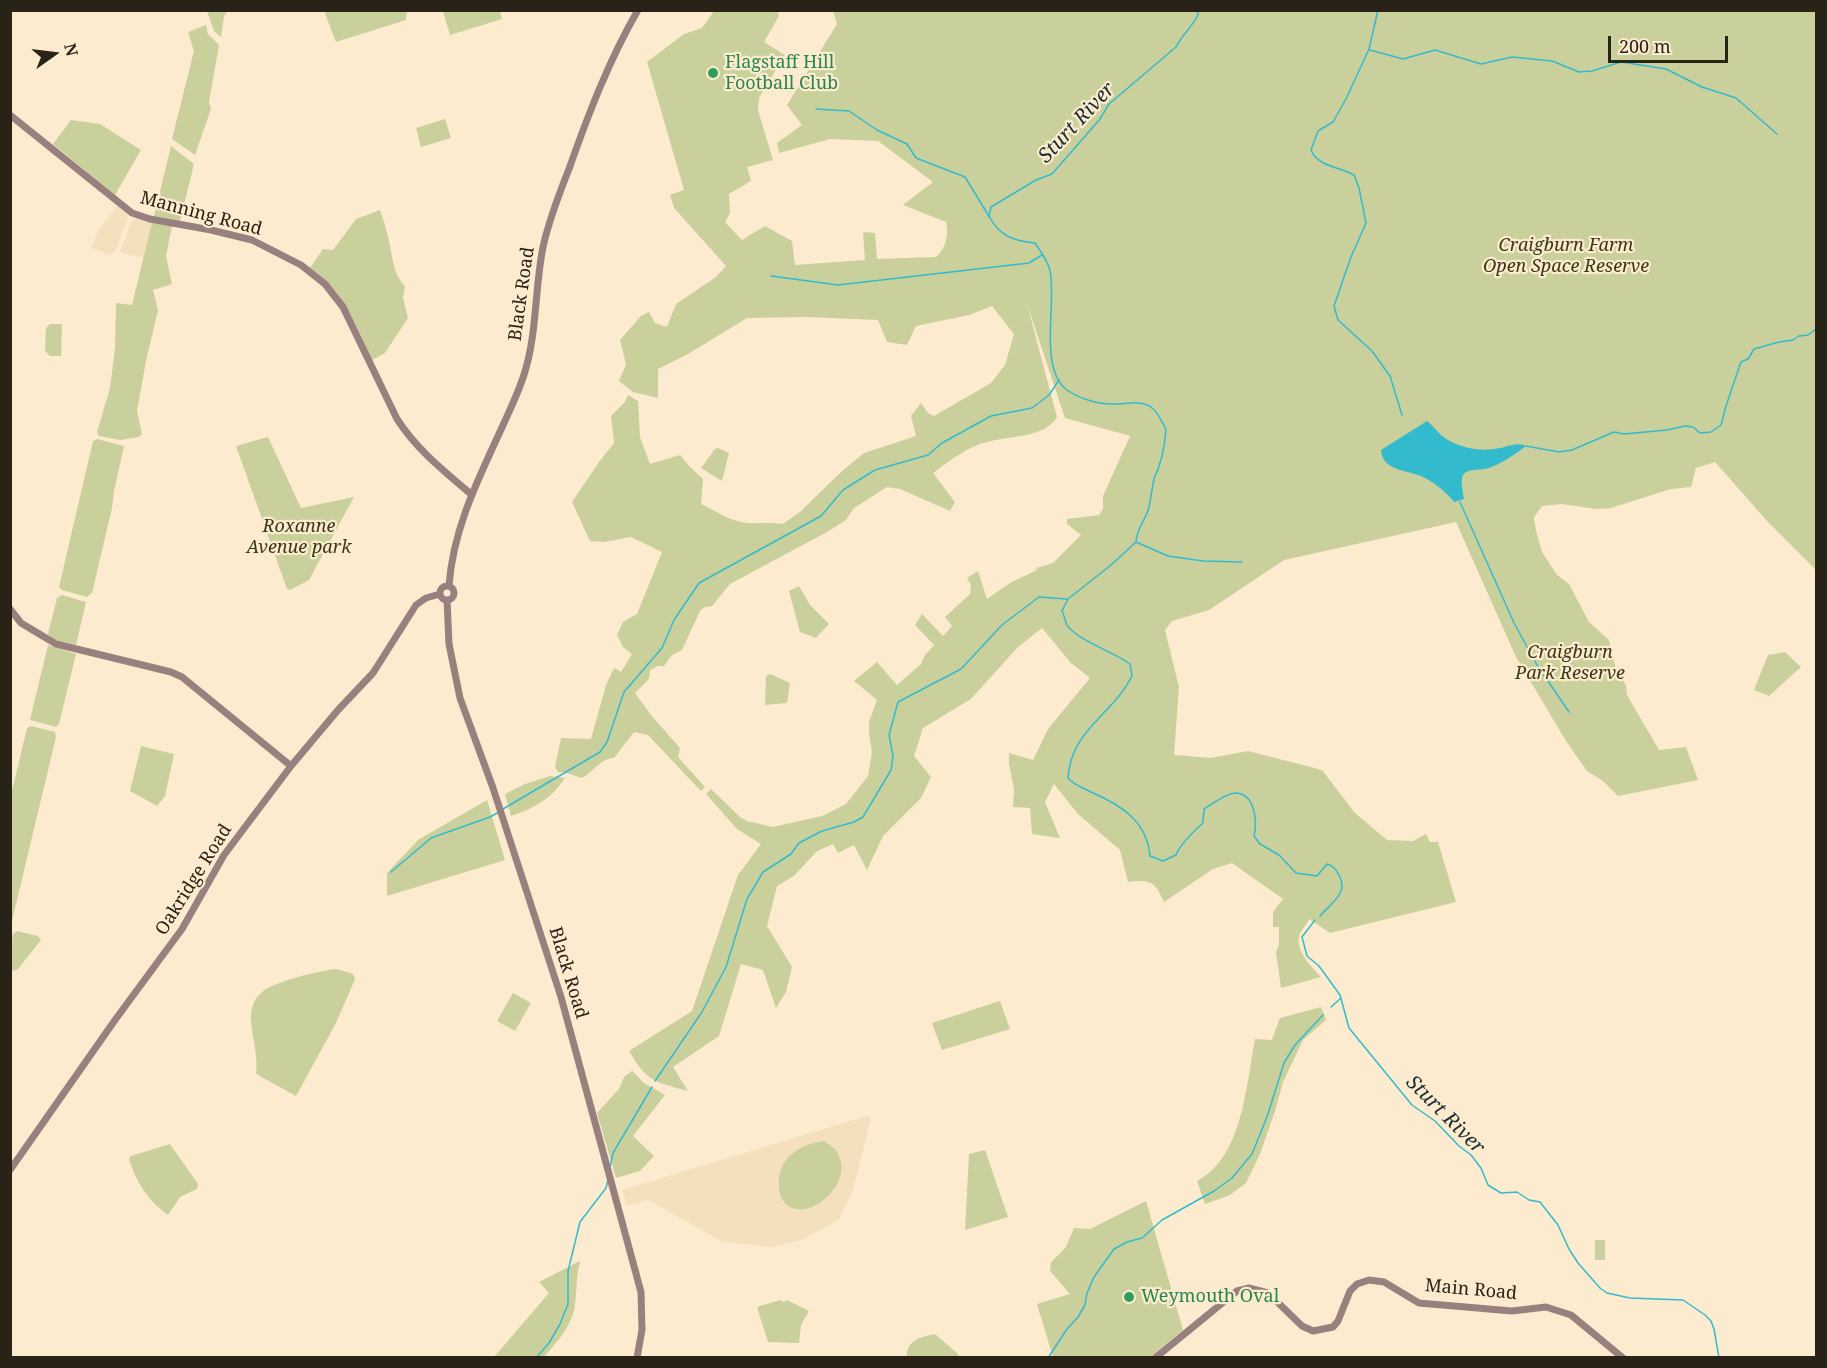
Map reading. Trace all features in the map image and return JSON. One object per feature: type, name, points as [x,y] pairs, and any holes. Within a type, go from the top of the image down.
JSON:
[{"type":"main road","name":"Black Road","points":[[449,586],[450,565],[457,536],[471,495],[526,369],[533,333],[541,258],[553,212],[618,45],[638,10]]},
{"type":"main road","name":"Manning Road","points":[[10,115],[132,213],[150,219],[252,240],[301,265],[326,284],[343,307],[397,419],[408,436],[424,454],[471,495]]},
{"type":"main road","points":[[444,586],[449,586],[454,591],[454,595],[447,600],[440,594],[444,586]]},
{"type":"main road","name":"Oakridge Road","points":[[10,1170],[182,928],[224,855],[291,766],[373,673],[416,605],[426,598],[440,594]]},
{"type":"main road","name":"Black Road","points":[[447,600],[449,646],[460,699],[501,811],[561,997],[611,1175],[641,1293],[642,1330],[637,1358]]},
{"type":"main road","points":[[10,609],[21,623],[57,644],[171,672],[182,677],[291,766]]},
{"type":"main road","name":"Main Road","points":[[1155,1358],[1237,1291],[1250,1288],[1268,1293],[1302,1326],[1318,1331],[1333,1327],[1338,1322],[1350,1291],[1357,1284],[1369,1280],[1384,1282],[1419,1303],[1512,1311],[1540,1306],[1559,1310],[1576,1319],[1623,1358]]},
{"type":"shaded area","points":[[117,206],[128,217],[115,252],[110,255],[91,247],[100,228]]},
{"type":"shaded area","points":[[136,218],[152,222],[143,258],[120,252],[131,222]]},
{"type":"shaded area","points":[[870,1115],[852,1194],[839,1219],[802,1240],[772,1247],[723,1242],[648,1200],[627,1206],[622,1190]]},
{"type":"green space","points":[[324,10],[407,11],[406,20],[336,42]]},
{"type":"green space","points":[[207,11],[228,11],[224,16],[221,37],[214,31]]},
{"type":"green space","points":[[443,11],[500,11],[502,19],[450,35]]},
{"type":"green space","name":"Craigburn Farm Open Space Reserve","points":[[714,11],[777,11],[779,16],[764,42],[785,55],[759,98],[758,110],[773,160],[747,167],[751,181],[729,194],[730,213],[725,222],[742,240],[765,226],[792,241],[795,265],[865,260],[863,232],[875,233],[877,259],[936,257],[942,250],[947,236],[946,222],[903,205],[933,182],[878,141],[830,139],[779,153],[777,143],[802,125],[787,105],[837,24],[833,11],[1816,11],[1816,570],[1768,522],[1715,462],[1696,468],[1691,487],[1671,489],[1611,508],[1597,509],[1561,504],[1542,506],[1534,517],[1542,552],[1557,575],[1569,584],[1589,622],[1609,640],[1616,669],[1626,685],[1627,695],[1659,750],[1686,747],[1698,780],[1618,796],[1603,781],[1587,771],[1566,741],[1516,657],[1456,522],[1284,560],[1209,610],[1172,621],[1165,630],[1179,687],[1174,755],[1211,758],[1248,751],[1322,770],[1354,812],[1387,840],[1413,841],[1426,834],[1430,842],[1438,842],[1456,902],[1330,933],[1309,919],[1299,936],[1300,948],[1305,958],[1321,977],[1281,988],[1276,952],[1279,945],[1279,927],[1273,927],[1273,912],[1283,899],[1232,863],[1213,869],[1164,902],[1158,890],[1151,883],[1147,881],[1128,882],[1120,850],[1078,814],[1054,784],[1045,802],[1060,838],[1032,834],[1030,808],[1013,807],[1014,789],[1009,753],[1033,760],[1048,729],[1090,678],[1071,663],[1042,628],[1017,648],[971,699],[923,728],[914,756],[931,777],[921,798],[883,836],[867,870],[854,845],[838,853],[833,844],[817,851],[794,876],[777,886],[767,926],[792,967],[786,992],[776,1008],[763,970],[741,964],[719,1036],[673,1067],[688,1091],[660,1083],[647,1075],[629,1051],[692,1011],[738,875],[761,844],[737,829],[706,794],[711,789],[740,817],[773,827],[822,816],[846,804],[868,776],[872,752],[869,722],[877,700],[854,681],[877,662],[897,685],[921,664],[934,645],[915,625],[922,614],[943,636],[952,626],[945,617],[970,594],[971,585],[967,578],[978,571],[987,599],[1010,583],[1037,570],[1036,568],[1053,563],[1081,535],[1067,524],[1067,519],[1099,515],[1103,509],[1103,496],[1130,436],[1065,418],[1027,304],[1057,417],[1051,424],[1035,433],[972,447],[933,473],[955,502],[950,511],[900,489],[887,487],[854,508],[846,520],[827,532],[730,584],[712,606],[700,611],[682,650],[672,655],[664,666],[650,670],[649,679],[635,693],[680,748],[678,757],[705,787],[701,791],[648,735],[634,732],[614,758],[604,761],[585,776],[581,778],[558,772],[555,767],[561,738],[591,739],[606,685],[614,668],[621,672],[632,654],[623,647],[617,635],[623,622],[637,614],[662,552],[631,537],[604,542],[590,541],[572,502],[614,443],[611,416],[625,402],[628,395],[638,401],[640,437],[650,464],[680,455],[703,479],[701,504],[742,522],[783,524],[800,512],[864,453],[916,436],[911,416],[921,403],[928,413],[934,416],[991,383],[1005,365],[1014,334],[992,306],[969,315],[916,326],[907,345],[887,342],[878,320],[807,317],[747,318],[688,354],[658,369],[658,398],[633,392],[619,381],[626,364],[620,340],[641,316],[649,312],[655,323],[667,327],[676,304],[716,277],[726,266],[674,208],[670,195],[684,190],[647,62],[684,34],[702,28]]},
{"type":"green space","points":[[206,25],[208,34],[219,45],[209,102],[211,109],[195,155],[172,139],[194,51],[188,32]]},
{"type":"green space","points":[[445,119],[451,138],[421,147],[416,128]]},
{"type":"green space","points":[[71,120],[100,124],[141,150],[115,195],[53,144]]},
{"type":"green space","points":[[171,146],[194,164],[180,221],[154,216]]},
{"type":"green space","points":[[380,210],[395,270],[405,286],[403,298],[408,318],[385,353],[372,360],[354,321],[340,298],[322,277],[310,268],[323,249],[333,250],[356,219]]},
{"type":"green space","points":[[152,222],[172,226],[166,256],[172,284],[153,290],[158,310],[137,411],[142,434],[139,437],[120,440],[99,436],[97,432],[110,388],[115,349],[116,303],[132,305]]},
{"type":"green space","points":[[50,324],[62,324],[61,356],[50,356],[45,351],[46,328]]},
{"type":"green space","name":"Roxanne Avenue park","points":[[268,437],[301,508],[354,497],[309,580],[290,590],[287,589],[236,446]]},
{"type":"green space","points":[[97,439],[124,446],[92,593],[87,597],[62,590],[59,587],[93,441]]},
{"type":"green space","points":[[718,448],[729,453],[722,481],[701,468]]},
{"type":"green space","points":[[799,586],[810,605],[829,624],[816,638],[800,632],[789,591]]},
{"type":"green space","points":[[62,595],[86,602],[76,645],[51,639],[48,634],[57,598]]},
{"type":"green space","points":[[48,645],[76,654],[59,724],[56,727],[30,720]]},
{"type":"green space","points":[[1785,652],[1801,667],[1769,696],[1754,690],[1768,655]]},
{"type":"green space","points":[[770,674],[790,683],[787,703],[765,705],[766,676]]},
{"type":"green space","points":[[31,726],[55,732],[56,737],[11,925],[11,795],[27,728]]},
{"type":"green space","points":[[141,746],[174,754],[165,796],[157,806],[130,791]]},
{"type":"green space","points":[[550,776],[565,778],[542,802],[511,816],[505,794],[525,784]]},
{"type":"green space","points":[[487,800],[505,860],[387,896],[387,873],[418,840]]},
{"type":"green space","points":[[17,931],[38,936],[41,940],[14,971],[11,970],[11,945],[13,934]]},
{"type":"green space","points":[[337,969],[353,974],[355,979],[336,1023],[296,1096],[256,1074],[252,1008],[259,995],[275,985],[309,974]]},
{"type":"green space","points":[[513,993],[531,1003],[515,1031],[497,1021]]},
{"type":"green space","points":[[1000,1001],[1010,1029],[942,1050],[932,1023]]},
{"type":"green space","points":[[1321,1007],[1326,1020],[1303,1040],[1283,1082],[1260,1154],[1246,1183],[1230,1195],[1205,1204],[1197,1181],[1212,1170],[1224,1155],[1233,1138],[1245,1098],[1255,1039],[1272,1040],[1280,1018]]},
{"type":"green space","points":[[632,1071],[644,1083],[665,1095],[633,1136],[654,1156],[640,1171],[616,1178],[597,1113],[619,1089],[624,1077]]},
{"type":"green space","points":[[824,1141],[837,1153],[842,1166],[839,1180],[820,1203],[808,1208],[795,1209],[784,1202],[781,1196],[779,1175],[782,1167],[786,1160],[799,1149]]},
{"type":"green space","points":[[170,1144],[198,1184],[197,1189],[180,1197],[168,1215],[144,1191],[129,1159],[131,1156]]},
{"type":"green space","points":[[985,1150],[1008,1217],[965,1230],[969,1154]]},
{"type":"green space","points":[[1146,1201],[1183,1330],[1150,1357],[1053,1357],[1037,1304],[1070,1294],[1050,1271],[1051,1262],[1066,1247],[1074,1228],[1090,1229]]},
{"type":"green space","points":[[1595,1240],[1605,1240],[1605,1260],[1595,1260]]},
{"type":"green space","points":[[580,1261],[574,1312],[564,1333],[544,1357],[494,1357],[549,1293],[539,1282]]},
{"type":"green space","points":[[780,1300],[784,1302],[787,1300],[809,1311],[801,1325],[799,1343],[768,1342],[757,1307]]},
{"type":"green space","points":[[935,1334],[959,1357],[907,1357],[907,1351],[915,1340]]},
{"type":"water","points":[[1427,421],[1446,439],[1466,447],[1487,450],[1514,444],[1526,446],[1496,465],[1465,473],[1462,480],[1464,499],[1454,502],[1430,481],[1395,468],[1385,462],[1382,457],[1381,450]]},
{"type":"waterway","name":"Sturt River","points":[[1198,10],[1196,19],[1176,47],[1109,104],[1100,119],[1052,174],[1036,180],[991,207],[989,216],[1002,233],[1020,241],[1035,243],[1048,264],[1052,284],[1051,351],[1058,380],[1071,393],[1094,402],[1136,403],[1151,407],[1160,417],[1166,429],[1163,453],[1154,479],[1149,507],[1136,542],[1068,599],[1062,611],[1071,630],[1130,664],[1132,676],[1124,690],[1085,734],[1071,761],[1068,778],[1076,785],[1112,803],[1131,816],[1144,833],[1150,856],[1163,861],[1176,855],[1184,842],[1203,823],[1204,809],[1227,795],[1242,794],[1254,810],[1254,836],[1260,844],[1279,855],[1296,873],[1317,876],[1327,864],[1337,872],[1342,889],[1333,903],[1320,916]]},
{"type":"waterway","points":[[1378,10],[1369,49],[1346,99],[1333,122],[1318,131],[1311,150],[1314,156],[1323,163],[1354,175],[1359,188],[1366,223],[1334,306],[1338,320],[1372,351],[1390,376],[1402,415]]},
{"type":"waterway","points":[[1370,50],[1403,59],[1435,50],[1481,64],[1512,57],[1552,61],[1579,72],[1592,71],[1621,62],[1666,69],[1702,87],[1736,98],[1777,134]]},
{"type":"waterway","points":[[816,109],[849,111],[877,130],[907,144],[916,158],[965,177],[990,218]]},
{"type":"waterway","points":[[771,276],[838,285],[1029,263],[1042,255]]},
{"type":"waterway","points":[[1526,446],[1559,452],[1572,450],[1614,432],[1624,434],[1685,426],[1693,427],[1700,433],[1711,432],[1721,425],[1741,362],[1748,359],[1754,349],[1793,340],[1799,336],[1808,335],[1816,329]]},
{"type":"waterway","points":[[503,809],[600,752],[607,742],[624,692],[662,648],[674,620],[699,583],[821,516],[843,490],[875,470],[928,455],[942,443],[991,416],[1032,408],[1049,395],[1059,380]]},
{"type":"waterway","points":[[1460,502],[1514,623],[1537,665],[1569,712]]},
{"type":"waterway","points":[[1136,542],[1168,556],[1203,561],[1242,562]]},
{"type":"waterway","points":[[655,1081],[702,1012],[726,967],[747,899],[763,872],[791,854],[799,843],[822,831],[854,822],[863,817],[891,770],[893,756],[889,735],[898,702],[961,669],[1002,625],[1039,597],[1067,599]]},
{"type":"waterway","points":[[391,872],[431,838],[499,812]]},
{"type":"waterway","name":"Sturt River","points":[[1315,920],[1302,937],[1307,956],[1319,966],[1340,995],[1349,1028],[1412,1105],[1435,1121],[1471,1155],[1481,1168],[1488,1185],[1501,1193],[1517,1192],[1529,1200],[1540,1202],[1558,1225],[1578,1263],[1600,1288],[1607,1293],[1630,1298],[1683,1300],[1705,1315],[1711,1321],[1714,1329],[1719,1358]]},
{"type":"waterway","points":[[1331,1007],[1341,998]]},
{"type":"waterway","points":[[1048,1358],[1078,1317],[1085,1305],[1094,1277],[1114,1249],[1142,1238],[1162,1220],[1214,1191],[1232,1178],[1252,1154],[1267,1117],[1284,1063],[1295,1045],[1323,1015]]},
{"type":"waterway","points":[[610,1167],[613,1153],[652,1087]]},
{"type":"waterway","points":[[536,1358],[549,1343],[568,1304],[568,1271],[580,1222],[606,1188],[608,1180]]},
{"type":"place","name":"Flagstaff Hill Football Club","points":[[713,73]]},
{"type":"place","name":"Weymouth Oval","points":[[1129,1297]]},
{"type":"park label","name":"Craigburn Park Reserve","points":[[1570,663]]}]
